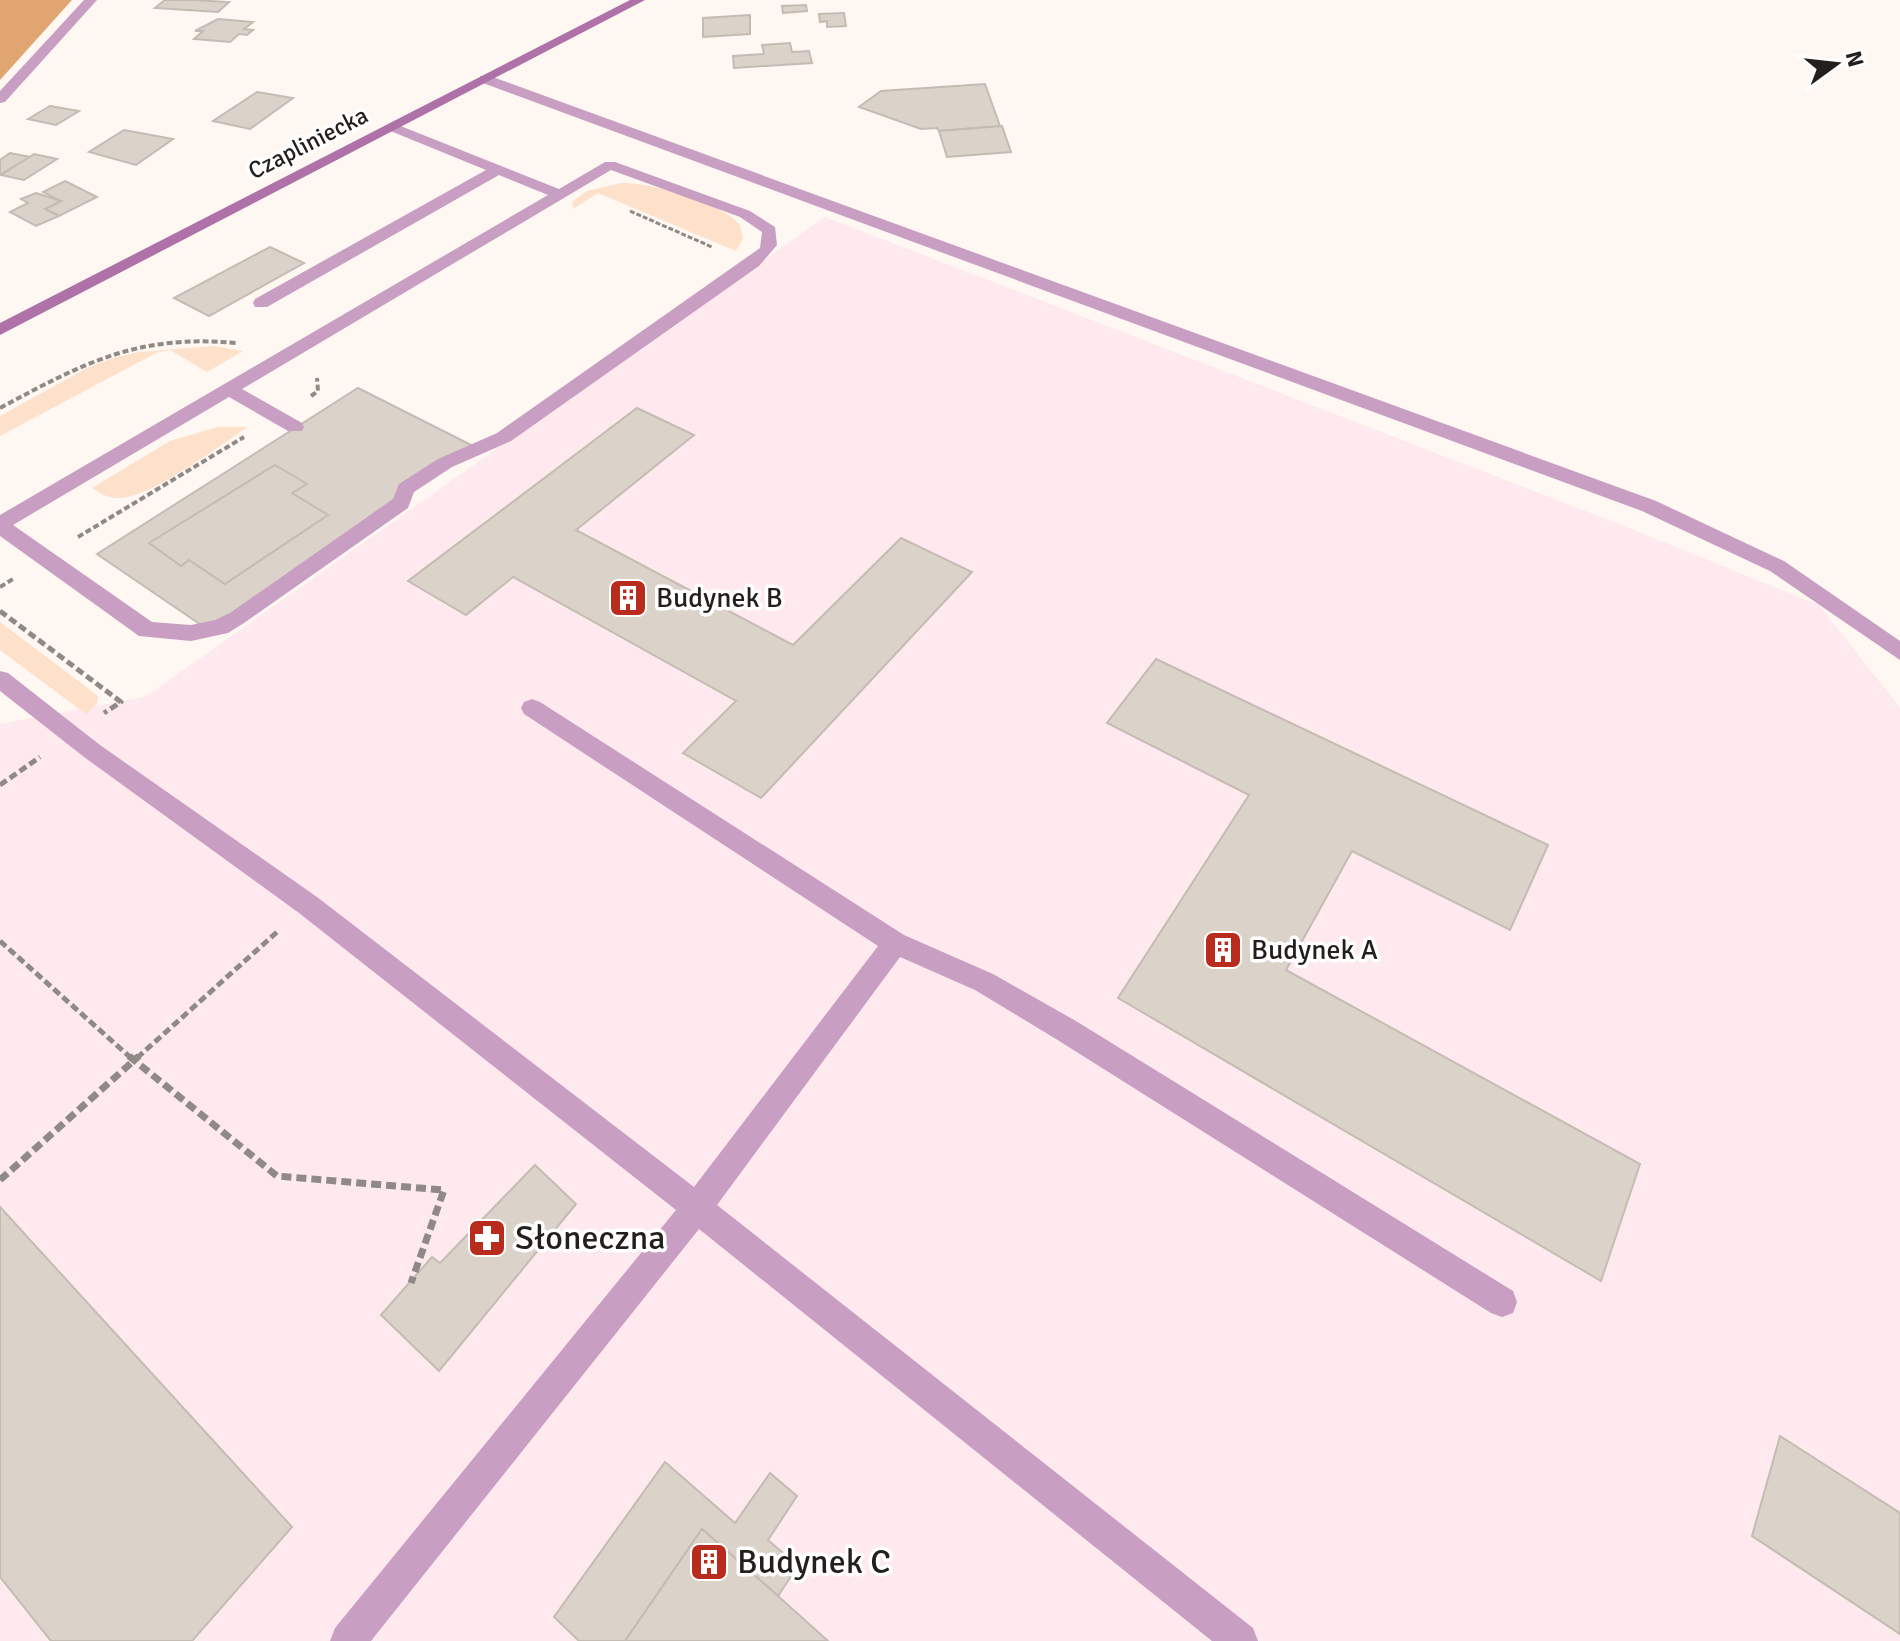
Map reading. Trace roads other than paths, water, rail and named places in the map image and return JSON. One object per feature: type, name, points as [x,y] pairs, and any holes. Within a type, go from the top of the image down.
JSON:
[{"type":"main road","name":"Czapliniecka","points":[[0,330],[639,0]]},
{"type":"street","points":[[0,99],[91,0]]},
{"type":"street","points":[[485,79],[761,222],[772,239],[769,249],[504,437],[445,463],[406,489],[401,503],[220,627],[191,633],[147,630],[0,525],[559,194],[612,146]]},
{"type":"street","points":[[393,127],[559,194]]},
{"type":"street","points":[[612,146],[1649,506],[1777,566],[1900,652]]},
{"type":"street","points":[[261,303],[499,169]]},
{"type":"street","points":[[229,389],[295,427]]},
{"type":"street","points":[[0,679],[308,905],[697,1208],[1240,1641]]},
{"type":"street","points":[[532,708],[895,943],[984,982],[1053,1022],[1502,1302]]},
{"type":"street","points":[[348,1641],[697,1208],[895,943]]},
{"type":"place","name":"Budynek B","points":[[628,598]]},
{"type":"place","name":"Budynek A","points":[[1223,950]]},
{"type":"place","name":"Słoneczna","points":[[487,1238]]},
{"type":"place","name":"Budynek C","points":[[709,1562]]}]
